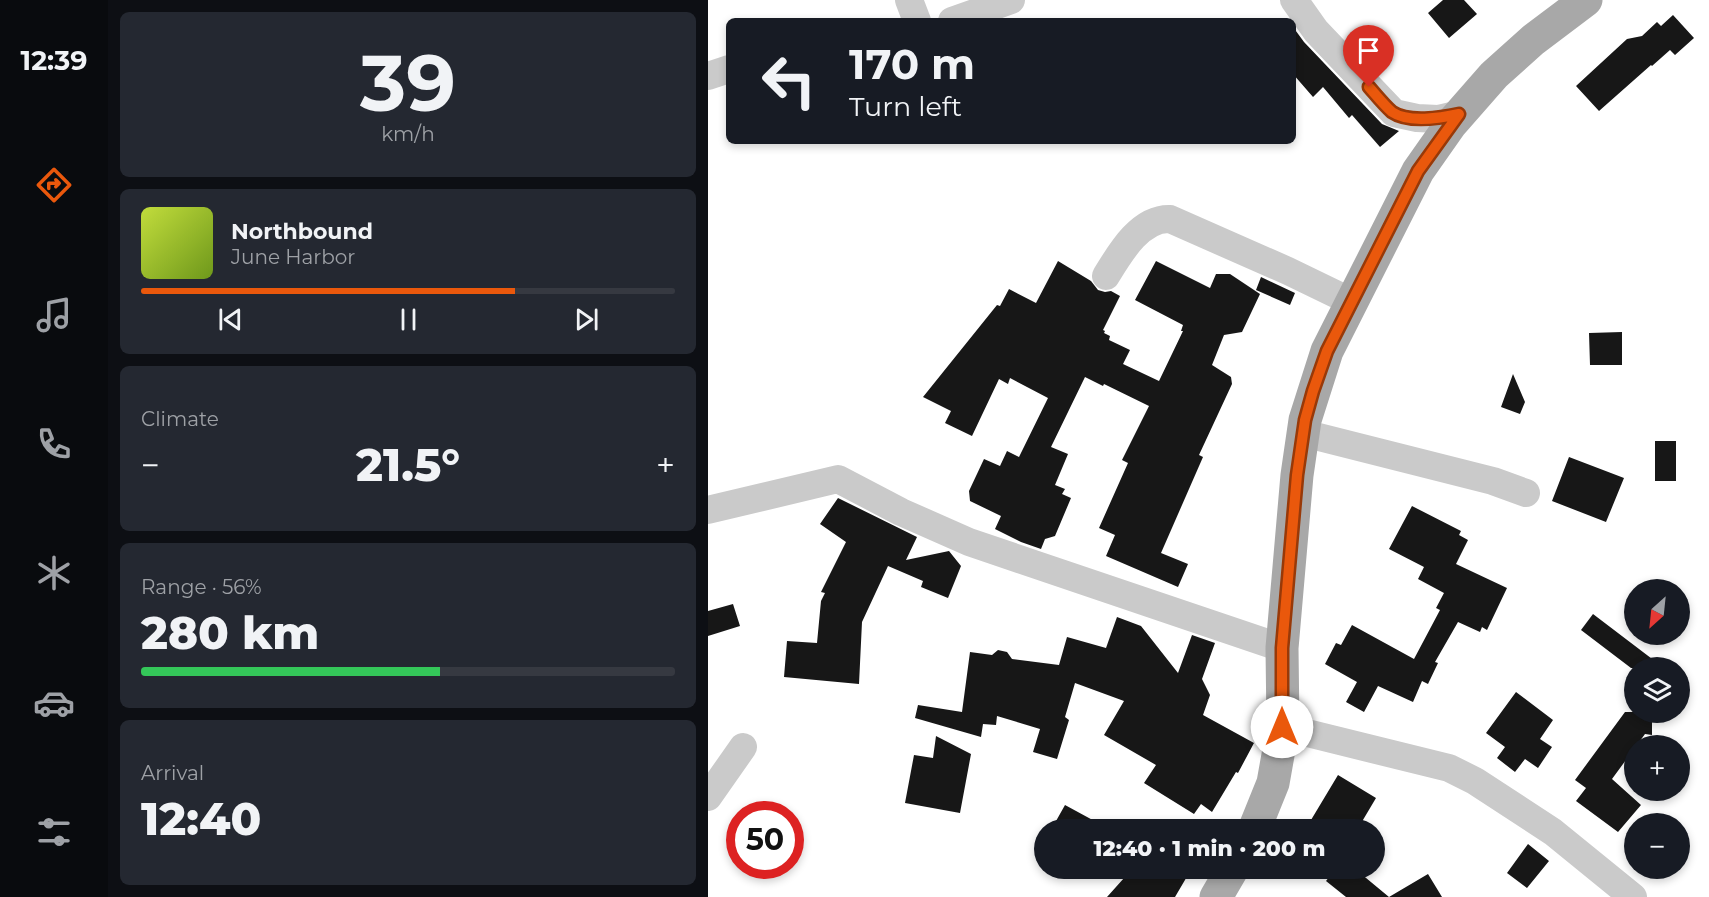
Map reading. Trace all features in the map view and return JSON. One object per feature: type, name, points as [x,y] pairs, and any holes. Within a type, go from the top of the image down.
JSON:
[{"type":"main road","points":[[1258,819],[1273,783],[1282,727],[1282,648],[1297,475],[1303,433],[1327,351],[1418,171],[1459,114],[1494,75],[1533,40],[1586,0]]},
{"type":"main road","points":[[1216,897],[1227,879]]},
{"type":"street","points":[[909,0],[916,18]]},
{"type":"street","points":[[960,18],[1011,0]]},
{"type":"street","points":[[1294,0],[1316,31],[1394,113],[1417,118],[1438,119],[1459,114]]},
{"type":"street","points":[[708,76],[726,70]]},
{"type":"street","points":[[1106,276],[1121,250],[1150,222],[1170,219],[1352,302]]},
{"type":"street","points":[[1303,433],[1493,481],[1526,493]]},
{"type":"street","points":[[708,510],[838,479],[901,512],[969,542],[1282,648]]},
{"type":"street","points":[[1282,727],[1408,757],[1458,772],[1553,832],[1633,897]]},
{"type":"street","points":[[708,797],[743,747]]},
{"type":"building","points":[[1443,0],[1464,0],[1477,14],[1449,38],[1428,13]]},
{"type":"building","points":[[1673,15],[1694,38],[1675,55],[1670,50],[1599,111],[1576,86],[1627,39],[1642,36],[1657,22],[1661,26]]},
{"type":"building","points":[[1296,31],[1382,124],[1399,131],[1380,147],[1352,115],[1349,118],[1323,87],[1313,97],[1296,77]]},
{"type":"building","points":[[1058,261],[1091,281],[1098,290],[1111,291],[1120,296],[1103,330],[1104,333],[1110,336],[1109,340],[1130,350],[1123,364],[1159,381],[1183,331],[1181,331],[1183,325],[1135,300],[1156,261],[1210,288],[1216,274],[1230,274],[1260,294],[1242,332],[1224,335],[1212,365],[1231,377],[1232,384],[1199,455],[1203,457],[1161,553],[1188,564],[1178,587],[1106,556],[1115,535],[1099,528],[1128,463],[1122,460],[1149,406],[1085,377],[1051,447],[1068,454],[1055,485],[1065,489],[1062,494],[1071,498],[1055,536],[1045,539],[1041,549],[995,529],[1001,516],[970,501],[969,491],[984,459],[1000,466],[1007,451],[1019,457],[1048,398],[1010,378],[1008,384],[999,379],[972,436],[945,423],[951,411],[923,397],[997,305],[1000,306],[1009,289],[1036,303]]},
{"type":"building","points":[[1261,277],[1295,293],[1290,305],[1256,290]]},
{"type":"building","points":[[1622,332],[1622,365],[1590,365],[1589,333]]},
{"type":"building","points":[[1513,374],[1525,402],[1520,414],[1501,407]]},
{"type":"building","points":[[1655,441],[1676,441],[1676,481],[1655,481]]},
{"type":"building","points":[[1569,457],[1624,478],[1606,522],[1552,501]]},
{"type":"building","points":[[838,498],[917,537],[906,560],[949,551],[961,566],[948,598],[921,587],[923,581],[888,566],[862,622],[859,684],[784,677],[787,641],[817,643],[821,601],[825,593],[821,592],[846,542],[820,524]]},
{"type":"building","points":[[1412,506],[1461,531],[1459,535],[1468,540],[1456,564],[1507,588],[1487,630],[1482,627],[1480,632],[1458,622],[1435,662],[1438,663],[1428,684],[1422,681],[1413,702],[1378,686],[1364,712],[1346,702],[1357,682],[1325,664],[1336,643],[1341,645],[1352,625],[1414,659],[1440,610],[1436,608],[1444,593],[1418,579],[1424,567],[1389,549]]},
{"type":"building","points":[[733,604],[740,626],[708,636],[708,611]]},
{"type":"building","points":[[1593,614],[1624,638],[1624,645],[1634,645],[1650,657],[1624,657],[1624,663],[1581,630]]},
{"type":"building","points":[[1117,617],[1141,626],[1178,673],[1192,635],[1215,643],[1202,679],[1210,695],[1203,715],[1254,743],[1238,773],[1236,772],[1212,812],[1201,804],[1194,814],[1144,783],[1156,765],[1104,735],[1124,701],[1075,683],[1065,717],[1069,720],[1057,759],[1033,752],[1040,729],[997,716],[996,725],[983,724],[981,737],[915,718],[918,705],[962,712],[970,652],[992,655],[998,650],[1007,652],[1012,659],[1059,665],[1067,637],[1106,648]]},
{"type":"building","points":[[1516,692],[1553,720],[1540,739],[1552,747],[1538,768],[1525,759],[1515,772],[1497,758],[1505,747],[1486,733]]},
{"type":"building","points":[[1624,713],[1624,723],[1652,723],[1652,735],[1624,735],[1624,763],[1612,779],[1624,790],[1624,801],[1637,801],[1641,805],[1634,813],[1624,813],[1624,825],[1618,832],[1576,801],[1586,788],[1575,780]]},
{"type":"building","points":[[936,736],[971,754],[960,813],[905,803],[914,755],[933,758]]},
{"type":"building","points":[[1338,775],[1376,798],[1364,819],[1312,819]]},
{"type":"building","points":[[1065,805],[1091,819],[1057,819]]},
{"type":"building","points":[[1528,844],[1549,861],[1527,888],[1507,873]]},
{"type":"building","points":[[1428,874],[1442,897],[1389,897]]},
{"type":"building","points":[[1123,879],[1186,879],[1175,897],[1107,897]]},
{"type":"building","points":[[1328,879],[1367,879],[1389,897],[1346,897],[1326,881]]},
{"type":"route","points":[[1282,727],[1282,648],[1297,475],[1305,420],[1313,391],[1327,351],[1418,171],[1459,114],[1438,119],[1417,118],[1394,113],[1369,87]]}]
